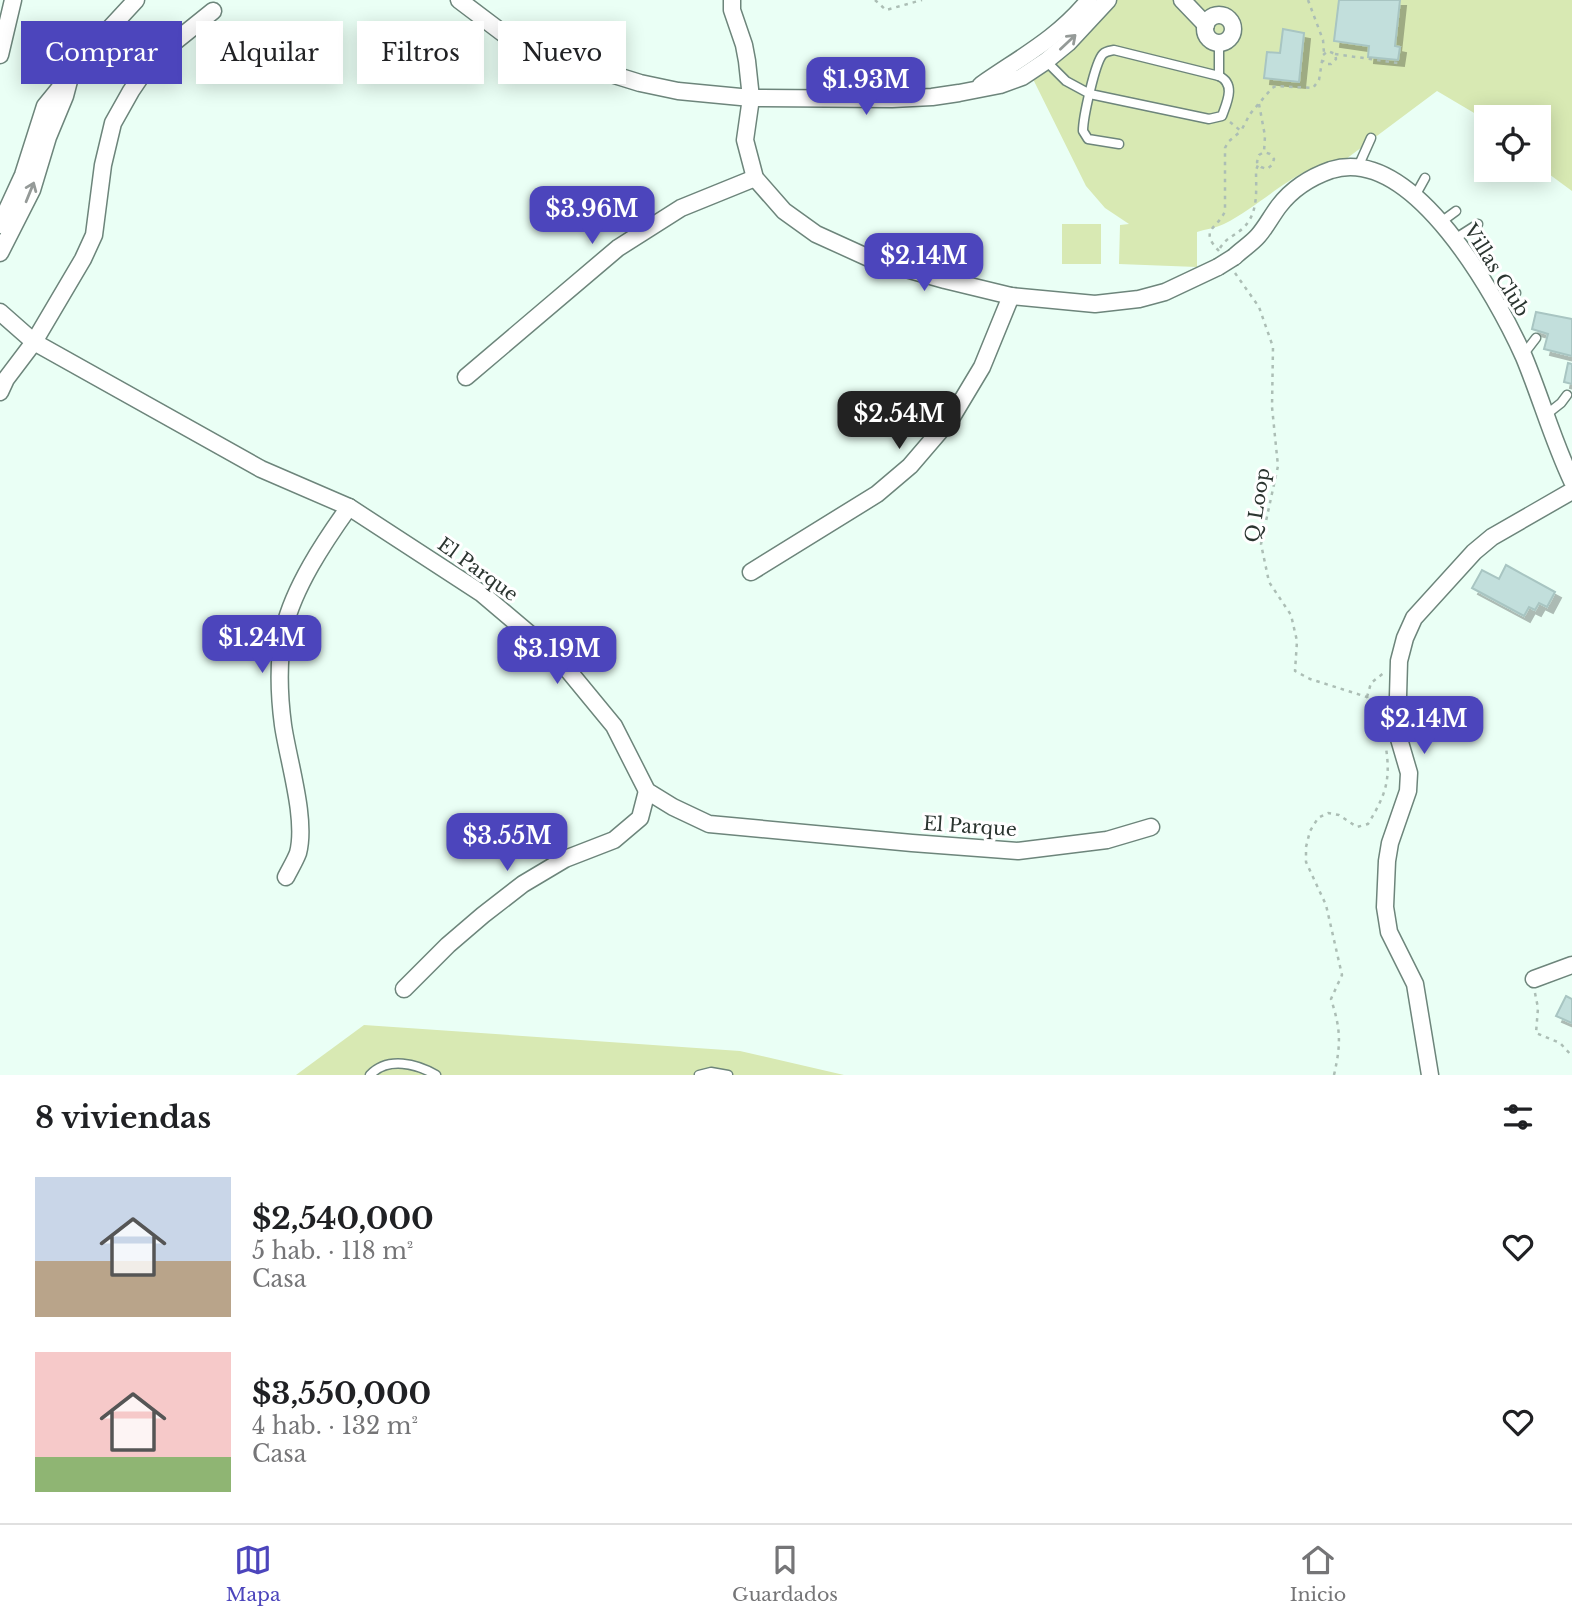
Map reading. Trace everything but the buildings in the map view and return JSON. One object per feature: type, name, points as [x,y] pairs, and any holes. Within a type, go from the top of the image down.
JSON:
[{"type":"street","points":[[0,55],[13,0]]},
{"type":"street","points":[[117,21],[136,0]]},
{"type":"street","points":[[459,0],[498,29]]},
{"type":"street","points":[[477,0],[505,21]]},
{"type":"street","points":[[732,0],[732,10],[744,45],[751,98],[745,140],[755,178],[784,211],[816,234],[871,259],[1011,296],[1095,304],[1139,299],[1165,292],[1225,260],[1258,236],[1280,204],[1298,187],[1333,170],[1357,167]]},
{"type":"street","points":[[976,89],[1038,49],[1089,0]]},
{"type":"street","points":[[626,79],[678,90],[751,98],[932,97],[1000,85],[1021,77],[1068,43],[1108,0]]},
{"type":"street","points":[[1182,0],[1208,22]]},
{"type":"street","points":[[1195,0],[1208,22],[1208,37],[1219,43],[1230,37],[1232,25],[1223,16],[1208,22]]},
{"type":"street","points":[[0,393],[6,379],[34,342],[83,259],[94,235],[103,165],[113,123],[152,60],[213,11]]},
{"type":"street","points":[[0,225],[23,175],[45,106],[63,84]]},
{"type":"street","points":[[0,253],[32,190],[68,84]]},
{"type":"street","name":"Villas Club","points":[[1357,167],[1385,177],[1415,196],[1455,238],[1500,309],[1523,355],[1571,474]]},
{"type":"street","points":[[466,377],[618,248],[681,208],[755,178]]},
{"type":"street","points":[[751,572],[877,494],[910,466],[952,417],[982,367],[1011,296]]},
{"type":"street","name":"El Parque","points":[[0,313],[34,342],[261,470],[349,507],[481,593],[558,658],[614,726],[647,792],[709,824],[1018,851],[1107,840],[1151,827]]},
{"type":"street","points":[[1430,1075],[1415,984],[1389,932],[1386,919],[1387,861],[1395,824],[1406,798],[1409,773],[1397,732],[1399,661],[1408,626],[1474,552],[1492,537],[1572,491]]},
{"type":"street","points":[[286,877],[298,852],[299,812],[283,724],[280,668],[284,628],[321,544],[349,507]]},
{"type":"street","points":[[404,989],[448,945],[523,884],[565,859],[614,840],[640,818],[647,792]]},
{"type":"street","points":[[1534,979],[1572,965]]},
{"type":"lane","points":[[1219,43],[1219,76]]},
{"type":"lane","points":[[1046,61],[1066,81],[1090,93],[1209,119],[1222,116],[1229,85],[1219,76],[1114,50],[1101,56],[1090,93],[1083,125],[1084,136],[1119,144]]},
{"type":"lane","points":[[1357,167],[1371,138]]},
{"type":"lane","points":[[1415,196],[1425,178]]},
{"type":"lane","points":[[1441,222],[1455,211]]},
{"type":"lane","points":[[1455,238],[1478,223]]},
{"type":"lane","points":[[1500,309],[1516,293]]},
{"type":"lane","points":[[1523,355],[1536,338]]},
{"type":"lane","points":[[1547,414],[1567,395]]},
{"type":"lane","points":[[370,1075],[375,1069],[397,1063],[419,1065],[436,1075]]},
{"type":"lane","points":[[699,1075],[710,1072],[728,1075]]},
{"type":"path","points":[[875,0],[886,10],[922,0]]},
{"type":"path","points":[[1225,260],[1209,237],[1210,230],[1222,219],[1225,211],[1225,148],[1228,142],[1241,131],[1259,104],[1276,86],[1313,88],[1319,79],[1324,53],[1323,40],[1308,0]]},
{"type":"path","points":[[1324,53],[1331,51],[1335,54],[1398,63]]},
{"type":"path","points":[[1323,61],[1331,64],[1335,61],[1335,54]]},
{"type":"path","points":[[1225,260],[1225,240],[1243,228],[1256,205],[1257,159],[1264,152],[1265,136],[1259,104]]},
{"type":"path","points":[[1222,116],[1241,131]]},
{"type":"path","points":[[1258,165],[1267,169],[1274,162],[1270,154],[1264,152]]},
{"type":"path","name":"Q Loop","points":[[1225,260],[1259,307],[1273,347],[1272,407],[1278,466],[1261,544],[1269,582],[1291,615],[1297,641],[1295,671],[1310,679],[1367,696]]},
{"type":"path","points":[[1334,1075],[1340,1049],[1340,1026],[1331,999],[1342,975],[1326,905],[1306,862],[1306,846],[1310,831],[1318,818],[1328,813],[1339,815],[1357,827],[1363,827],[1368,824],[1383,801],[1388,764],[1378,718],[1367,696],[1371,683],[1399,661]]},
{"type":"path","points":[[1534,979],[1538,1007],[1536,1033],[1560,1043],[1572,1056]]},
{"type":"green space","points":[[1115,0],[1572,0],[1572,191],[1551,176],[1551,105],[1474,105],[1474,113],[1437,91],[1346,159],[1312,168],[1224,224],[1197,232],[1197,267],[1119,264],[1120,225],[1129,224],[1105,208],[1086,186],[1031,75]]},
{"type":"green space","points":[[1062,224],[1101,224],[1101,264],[1062,264]]},
{"type":"green space","points":[[364,1025],[740,1051],[844,1075],[296,1075]]}]
